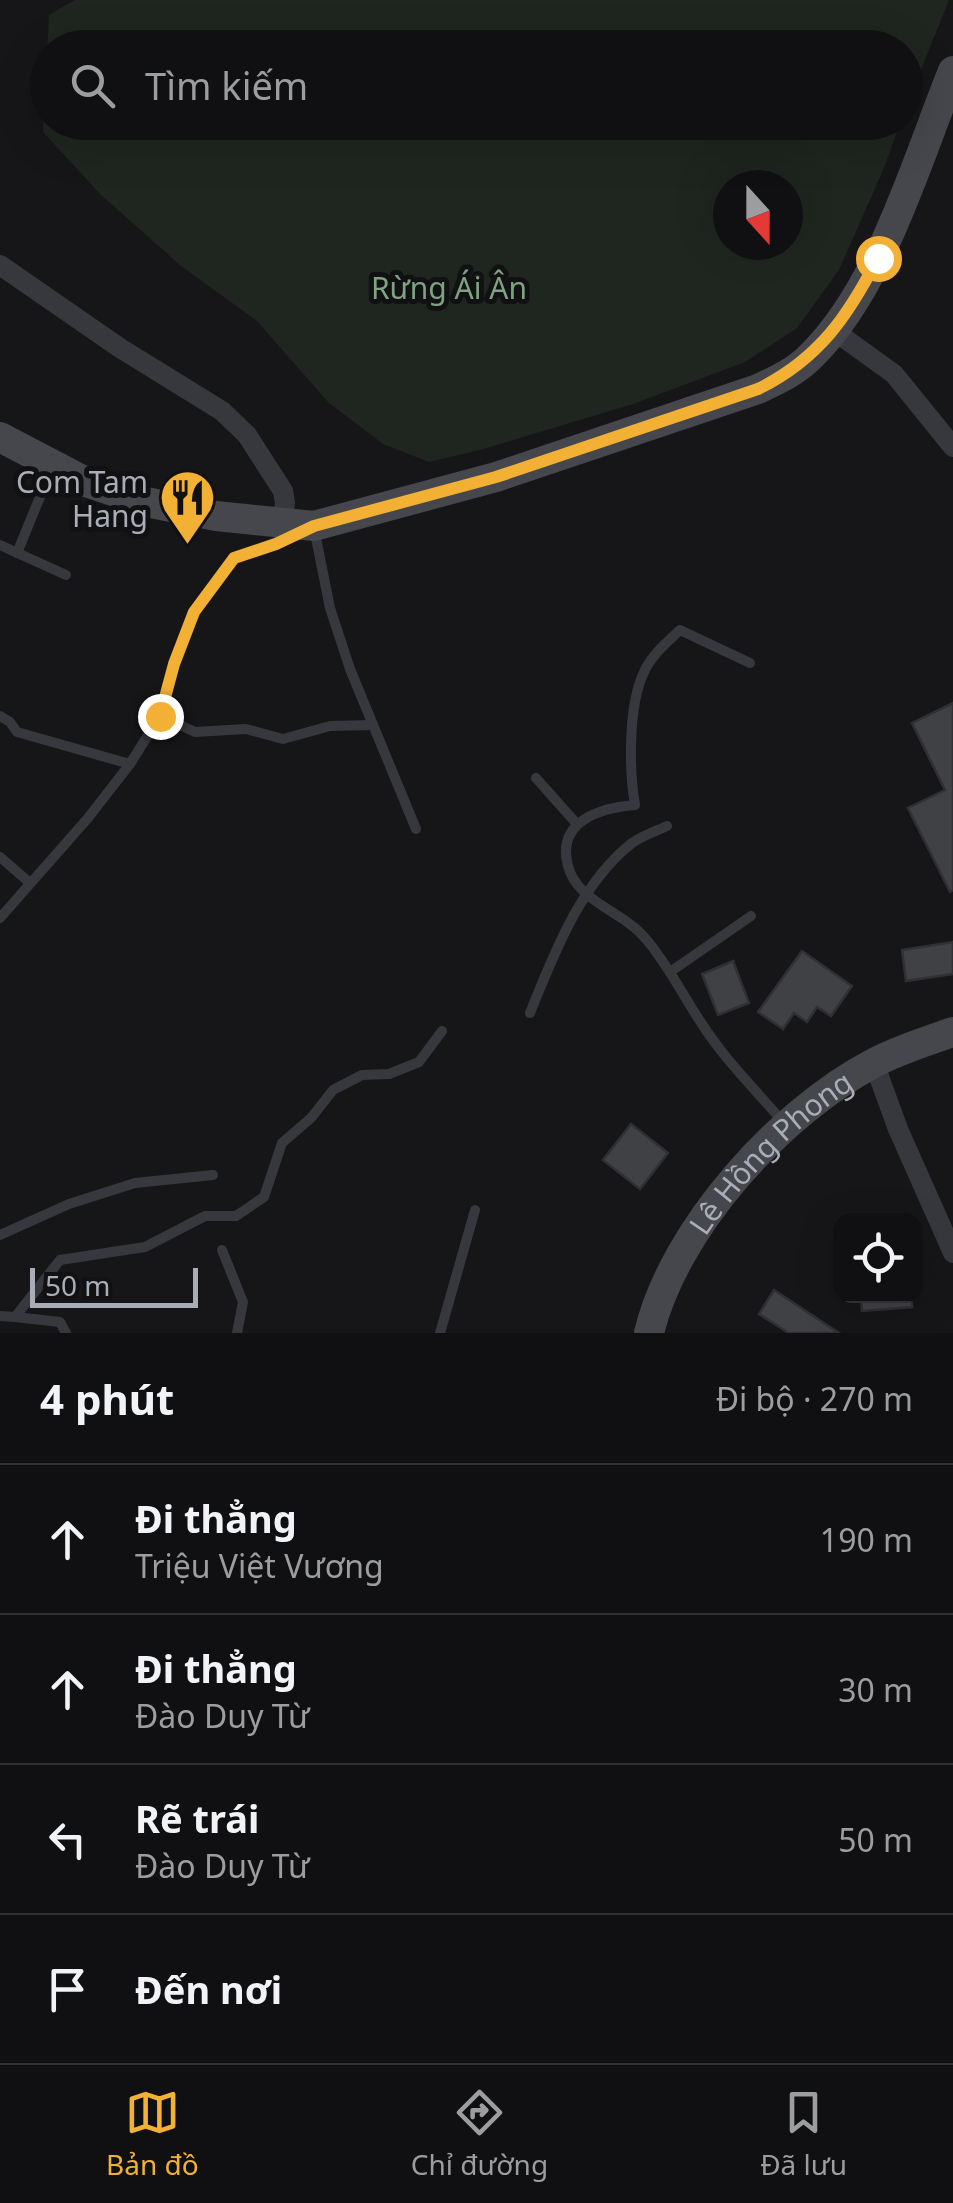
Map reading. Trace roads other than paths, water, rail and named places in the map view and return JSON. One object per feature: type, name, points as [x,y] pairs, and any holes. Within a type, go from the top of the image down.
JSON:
[{"type":"street","points":[[0,437],[86,482],[146,502],[216,516],[314,526],[496,477],[758,389],[799,366],[856,299],[878,258],[953,71]]},
{"type":"street","points":[[0,265],[222,412],[247,435],[282,491],[282,522]]},
{"type":"street","points":[[833,330],[894,374],[953,446]]},
{"type":"street","name":"Lê Hồng Phong","points":[[649,1333],[669,1275],[699,1226],[785,1124],[874,1062],[953,1032]]},
{"type":"street","points":[[874,1062],[898,1129],[953,1253]]},
{"type":"lane","points":[[17,553],[54,464]]},
{"type":"lane","points":[[0,918],[130,764],[160,716],[194,612],[234,558],[314,526],[330,608],[416,829]]},
{"type":"lane","points":[[0,544],[66,575]]},
{"type":"lane","points":[[750,663],[680,630],[663,646],[643,673],[633,725],[630,772],[635,805],[594,812],[576,823],[568,837],[568,869],[587,896],[643,934],[718,1047],[785,1124]]},
{"type":"lane","points":[[0,716],[17,732],[130,764]]},
{"type":"lane","points":[[160,716],[195,732],[246,729],[283,739],[330,726],[373,725]]},
{"type":"lane","points":[[536,778],[576,823]]},
{"type":"lane","points":[[530,1013],[556,951],[606,868],[634,842],[667,826]]},
{"type":"lane","points":[[0,857],[30,883]]},
{"type":"lane","points":[[670,972],[751,916]]},
{"type":"lane","points":[[15,1317],[60,1260],[145,1247],[205,1216],[236,1216],[264,1198],[282,1143],[311,1118],[333,1090],[362,1075],[389,1074],[419,1062],[442,1031]]},
{"type":"lane","points":[[0,1235],[69,1204],[135,1184],[213,1175]]},
{"type":"lane","points":[[440,1333],[476,1210]]},
{"type":"lane","points":[[222,1250],[243,1302],[236,1333]]},
{"type":"lane","points":[[0,1316],[60,1322],[66,1333]]},
{"type":"place","name":"Com Tam Hang","points":[[187,547]]},
{"type":"park label","name":"Rừng Ái Ân","points":[[449,287]]}]
